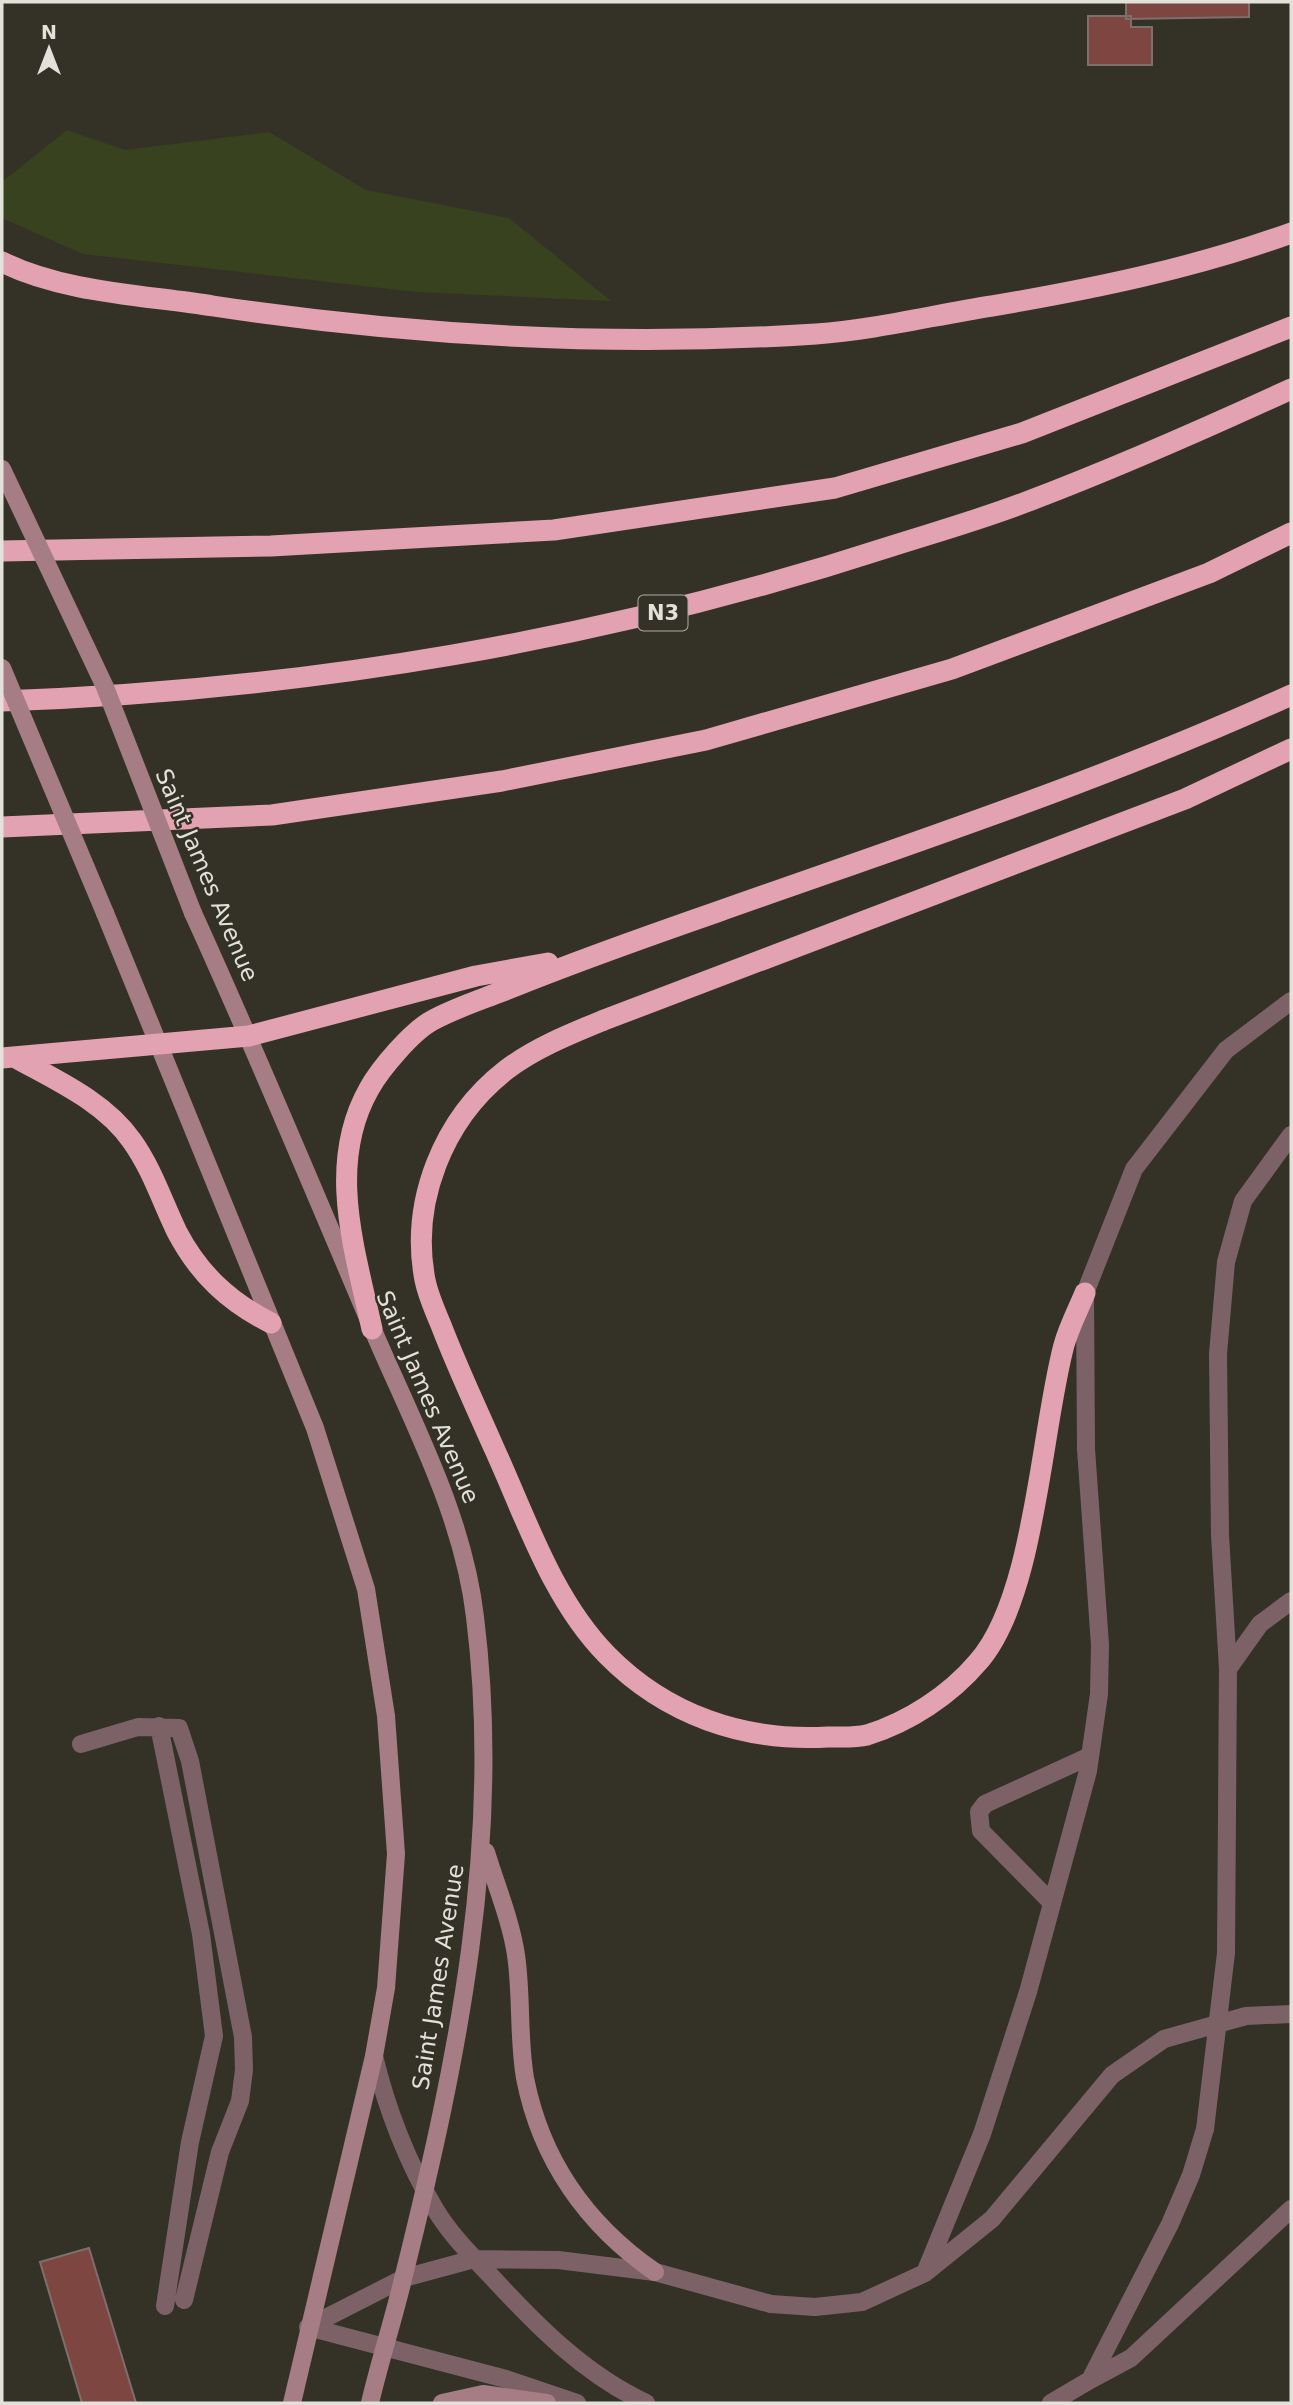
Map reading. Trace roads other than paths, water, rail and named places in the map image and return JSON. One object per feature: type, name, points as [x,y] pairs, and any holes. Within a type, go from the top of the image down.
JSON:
[{"type":"highway","points":[[2,262],[18,270],[83,286],[288,317],[590,341],[819,334],[1039,298],[1128,279],[1257,245],[1291,233]]},
{"type":"highway","points":[[2,551],[271,546],[554,530],[835,488],[1021,433],[1291,327]]},
{"type":"highway","name":"N3","points":[[2,701],[206,688],[317,677],[528,643],[628,622],[785,581],[1023,504],[1175,443],[1291,389]]},
{"type":"highway","points":[[2,827],[272,815],[502,781],[705,740],[952,669],[1209,573],[1291,533]]},
{"type":"highway","points":[[372,1329],[348,1212],[345,1170],[351,1130],[369,1088],[392,1058],[430,1021],[592,955],[961,825],[1224,726],[1291,695]]},
{"type":"highway","points":[[1085,1293],[1064,1343],[1021,1565],[1006,1614],[982,1659],[952,1690],[918,1712],[865,1735],[799,1739],[727,1729],[663,1702],[606,1654],[558,1590],[449,1348],[425,1283],[422,1222],[425,1199],[440,1156],[464,1111],[503,1072],[568,1035],[1185,799],[1291,749]]},
{"type":"highway","points":[[9,1058],[157,1046],[249,1035],[476,976],[592,955]]},
{"type":"highway","points":[[9,1058],[72,1090],[113,1119],[132,1140],[149,1168],[178,1232],[212,1283],[240,1307],[271,1323]]},
{"type":"main road","name":"Saint James Avenue","points":[[2,469],[105,687],[194,913],[249,1035],[454,1522],[475,1615],[484,1775],[483,1842],[467,1971],[445,2094],[424,2189],[404,2278],[370,2403]]},
{"type":"main road","points":[[2,668],[315,1428],[366,1589],[386,1716],[396,1854],[386,1988],[374,2056],[292,2403]]},
{"type":"main road","points":[[483,1842],[516,1953],[523,2058],[537,2122],[569,2190],[600,2227],[655,2272]]},
{"type":"main road","points":[[442,2403],[482,2394],[547,2403]]},
{"type":"lane","points":[[925,2273],[982,2134],[1028,1992],[1090,1756],[1099,1694],[1100,1645],[1086,1449],[1085,1293],[1134,1169],[1226,1050],[1291,1001]]},
{"type":"lane","points":[[1090,2380],[1170,2224],[1191,2175],[1205,2130],[1226,1953],[1228,1669],[1220,1535],[1218,1354],[1226,1262],[1243,1201],[1291,1135]]},
{"type":"lane","points":[[1228,1669],[1260,1624],[1291,1601]]},
{"type":"lane","points":[[159,1726],[201,1934],[214,2036],[190,2142],[165,2306]]},
{"type":"lane","points":[[81,1744],[138,1727],[179,1728],[190,1761],[243,2038],[244,2070],[240,2101],[220,2152],[184,2300]]},
{"type":"lane","points":[[1052,1903],[981,1831],[979,1812],[985,1804],[1090,1756]]},
{"type":"lane","points":[[308,2327],[404,2278],[474,2259],[558,2260],[655,2272],[771,2304],[814,2306],[862,2302],[925,2273],[992,2219],[1112,2075],[1164,2039],[1246,2016],[1291,2014]]},
{"type":"lane","points":[[374,2056],[396,2129],[424,2189],[456,2239],[533,2322],[571,2356],[646,2403]]},
{"type":"lane","points":[[1051,2403],[1131,2358],[1291,2209]]},
{"type":"lane","points":[[308,2327],[384,2344],[506,2379],[577,2403]]}]
